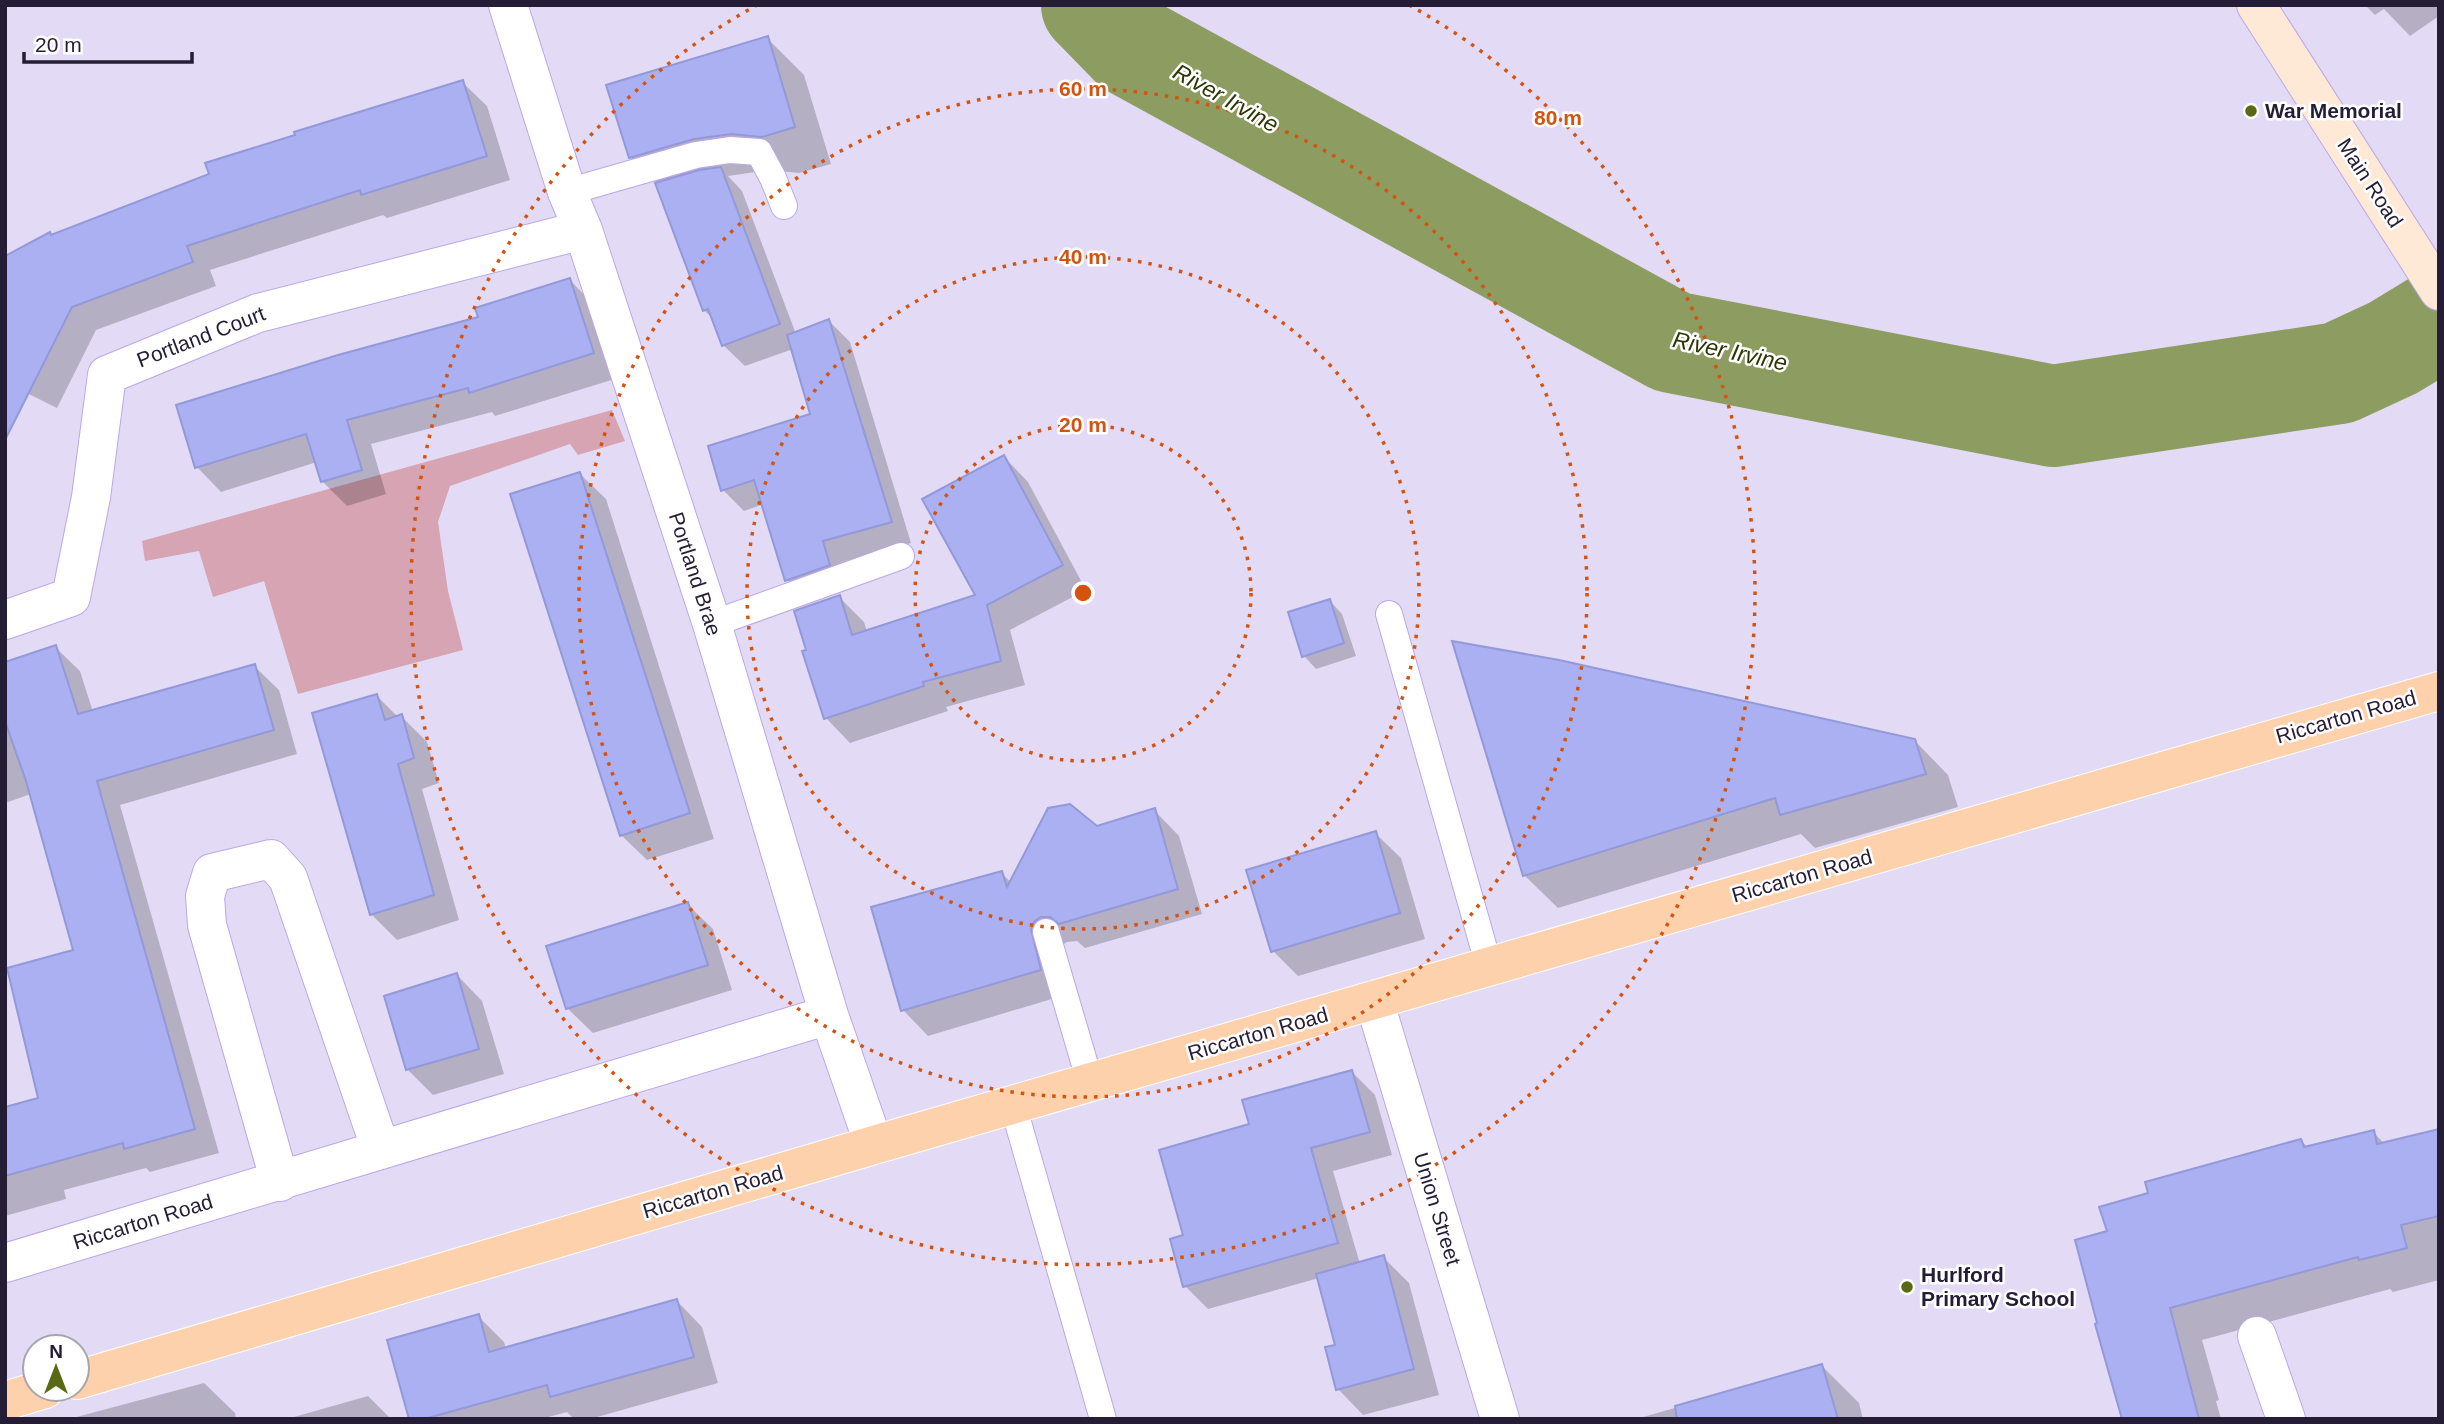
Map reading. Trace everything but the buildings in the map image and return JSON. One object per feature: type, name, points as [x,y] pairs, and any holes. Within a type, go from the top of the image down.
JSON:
[{"type":"main road","name":"Main Road","points":[[2256,5],[2439,291]]},
{"type":"main road","name":"Riccarton Road","points":[[91,1376],[874,1145],[2439,691]]},
{"type":"street","name":"Portland Brae","points":[[508,5],[567,192],[583,230],[712,624],[829,1015],[874,1145]]},
{"type":"street","name":"Portland Court","points":[[5,620],[71,597],[91,497],[107,375],[258,313],[583,230]]},
{"type":"street","points":[[280,1182],[207,925],[205,896],[212,873],[271,859],[288,878],[381,1150]]},
{"type":"street","name":"Union Street","points":[[1374,1000],[1500,1419]]},
{"type":"street","name":"Riccarton Road","points":[[5,1263],[829,1015]]},
{"type":"street","points":[[2257,1336],[2286,1419]]},
{"type":"lane","points":[[567,192],[696,155],[730,150],[759,152],[784,206]]},
{"type":"lane","points":[[712,624],[901,556]]},
{"type":"lane","points":[[1389,614],[1489,967]]},
{"type":"lane","points":[[1046,932],[1090,1082]]},
{"type":"lane","points":[[1013,1105],[1103,1419]]},
{"type":"shaded area","points":[[612,410],[625,441],[578,455],[570,444],[450,486],[438,522],[448,591],[463,650],[298,694],[264,581],[213,597],[199,551],[145,561],[142,541]]},
{"type":"waterway","name":"River Irvine","points":[[1092,5],[1133,47],[1672,342],[2053,416],[2339,373],[2393,348],[2439,320]]},
{"type":"place","name":"War Memorial","points":[[2251,111]]},
{"type":"place","name":"Hurlford Primary School","points":[[1907,1287]]}]
